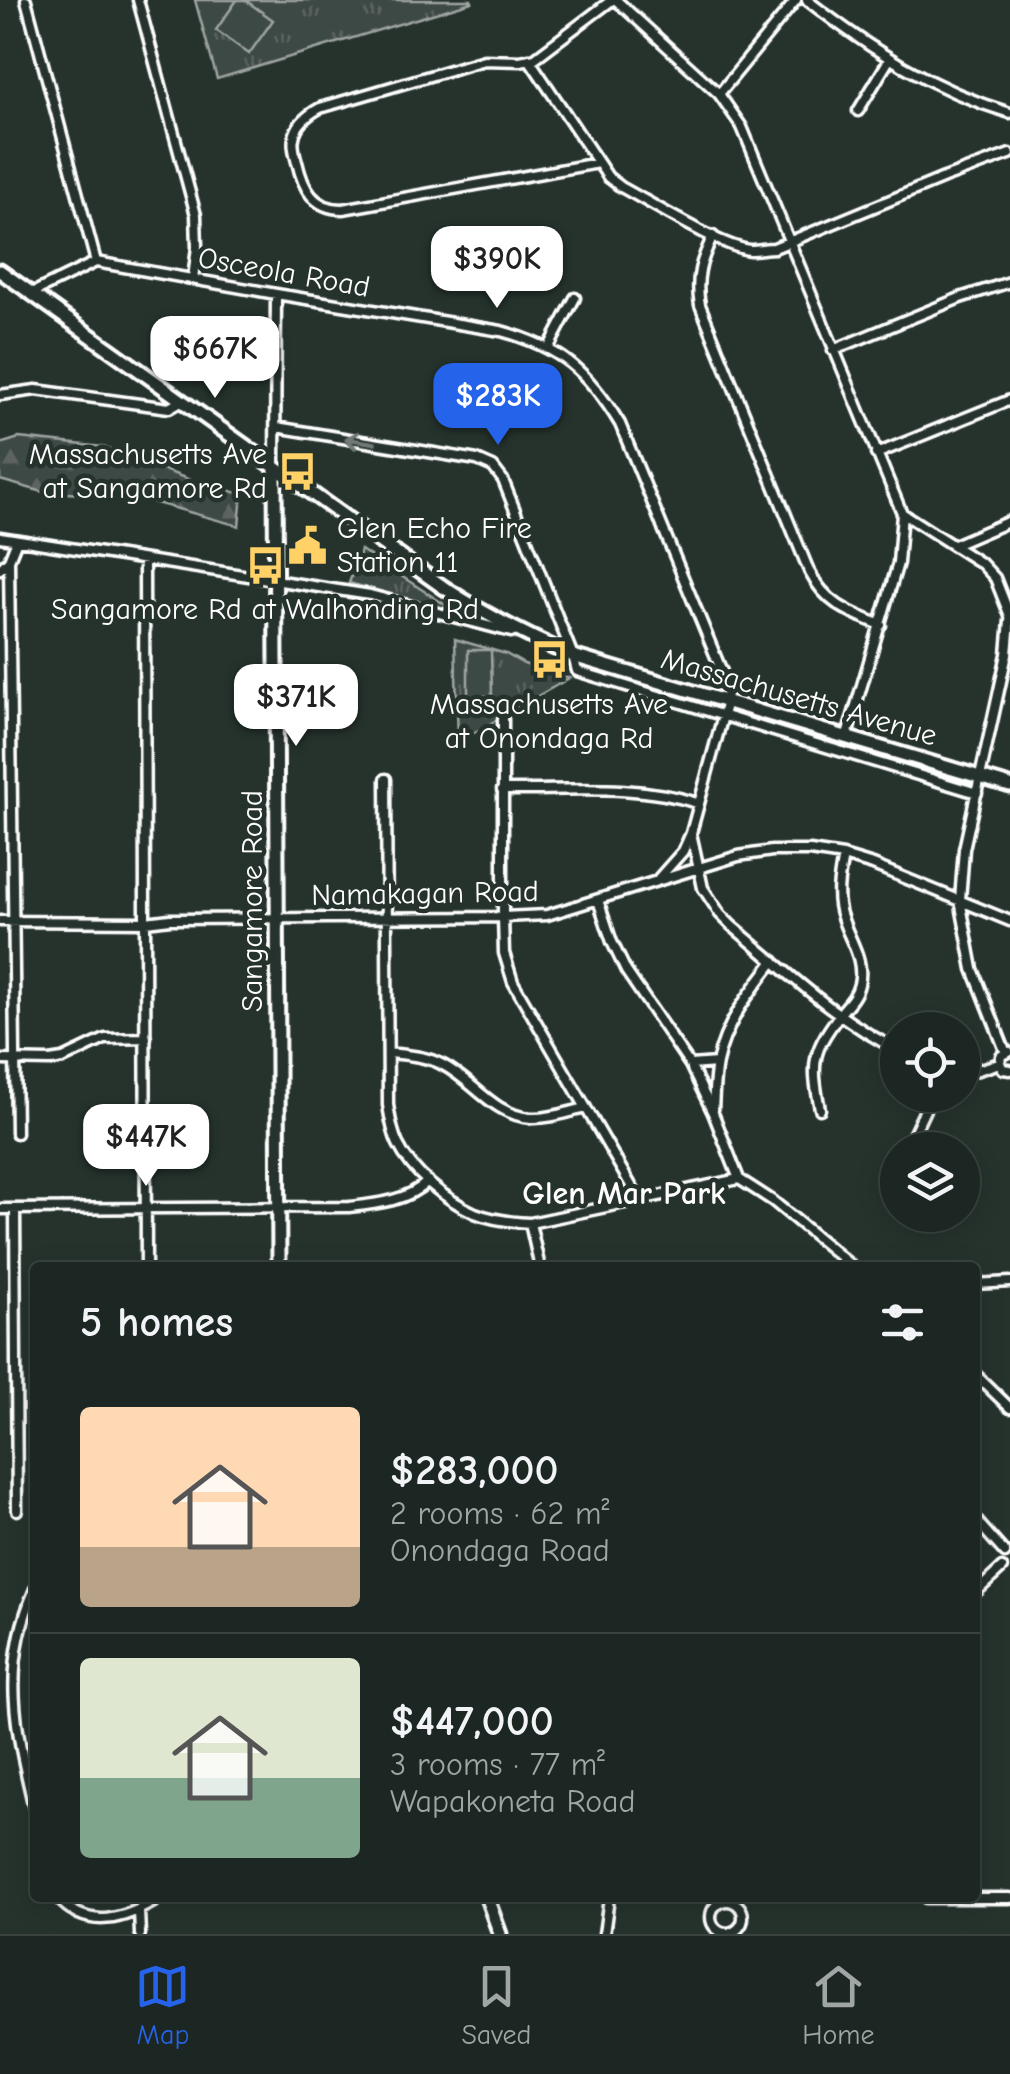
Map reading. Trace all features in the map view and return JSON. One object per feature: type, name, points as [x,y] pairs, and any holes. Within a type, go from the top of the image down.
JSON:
[{"type":"main road","name":"Massachusetts Avenue","points":[[0,270],[457,596],[526,636],[573,656],[1010,786]]},
{"type":"main road","name":"Sangamore Road","points":[[275,468],[280,1262]]},
{"type":"main road","points":[[489,1902],[500,1934]]},
{"type":"street","points":[[26,0],[96,262],[32,293]]},
{"type":"street","points":[[138,0],[196,214],[193,279]]},
{"type":"street","points":[[598,163],[333,209],[317,203],[302,182],[293,138],[309,114],[320,108],[484,60],[539,56],[614,0],[720,94],[742,127],[902,514],[898,564],[847,736]]},
{"type":"street","points":[[720,94],[796,0]]},
{"type":"street","points":[[808,0],[889,60],[944,88],[1010,113]]},
{"type":"street","points":[[530,59],[608,177],[735,247],[774,248],[1010,154]]},
{"type":"street","points":[[858,111],[889,60]]},
{"type":"street","points":[[713,236],[698,270],[700,305],[809,571],[824,594],[842,610],[881,625]]},
{"type":"street","name":"Osceola Road","points":[[96,262],[500,331],[530,338],[549,348],[588,378],[620,424],[725,680],[727,701]]},
{"type":"street","points":[[834,350],[960,298],[1010,282]]},
{"type":"street","name":"Sangamore Road","points":[[275,468],[276,294]]},
{"type":"street","points":[[549,348],[576,298]]},
{"type":"street","points":[[0,395],[36,390],[169,408],[180,401]]},
{"type":"street","points":[[876,454],[1010,400]]},
{"type":"street","points":[[276,427],[477,460],[492,466],[503,480],[573,656]]},
{"type":"street","points":[[902,514],[982,564],[995,578],[1010,618],[1009,655],[964,849],[960,900],[973,969],[1008,1052],[1001,1056],[1000,1063],[1010,1070]]},
{"type":"street","points":[[954,545],[1010,521]]},
{"type":"street","points":[[0,537],[370,595],[526,636]]},
{"type":"street","points":[[0,569],[18,540]]},
{"type":"street","points":[[9,560],[16,1132]]},
{"type":"street","points":[[144,561],[146,1262]]},
{"type":"street","name":"Massachusetts Avenue","points":[[573,656],[577,672],[977,793]]},
{"type":"street","points":[[657,882],[683,851],[691,833],[727,701]]},
{"type":"street","points":[[502,718],[504,953],[513,982],[640,1201]]},
{"type":"street","points":[[386,779],[388,1105],[392,1129],[408,1162],[454,1201],[476,1213],[530,1223],[740,1180]]},
{"type":"street","points":[[502,790],[643,791],[697,803]]},
{"type":"street","points":[[691,833],[703,888],[720,914],[840,1014],[880,1041]]},
{"type":"street","name":"Namakagan Road","points":[[0,921],[546,915],[738,856],[772,851],[843,856],[1010,920]]},
{"type":"street","points":[[820,1110],[814,1084],[815,1056],[823,1036],[860,982],[861,965],[839,903],[843,856]]},
{"type":"street","points":[[598,900],[626,972],[690,1065],[740,1180],[847,1262]]},
{"type":"street","points":[[713,1113],[717,1063],[735,1015],[774,961]]},
{"type":"street","points":[[0,1060],[50,1061],[104,1040],[146,1038]]},
{"type":"street","points":[[388,1053],[440,1063],[496,1106],[518,1116],[534,1118],[586,1108]]},
{"type":"street","points":[[690,1065],[717,1063]]},
{"type":"street","points":[[980,1070],[1000,1063]]},
{"type":"street","points":[[0,1209],[349,1207],[378,1204],[417,1192],[428,1181]]},
{"type":"street","points":[[16,1209],[17,1510]]},
{"type":"street","points":[[530,1223],[539,1262]]},
{"type":"street","points":[[980,1284],[1010,1282]]},
{"type":"street","points":[[980,1379],[1010,1408]]},
{"type":"street","points":[[980,1524],[1007,1552],[1001,1560],[1006,1570],[980,1590]]},
{"type":"street","points":[[30,1600],[15,1632],[8,1686],[30,1791]]},
{"type":"street","points":[[980,1898],[1010,1898]]},
{"type":"street","points":[[62,1902],[86,1918],[107,1919],[138,1911],[153,1902]]},
{"type":"street","points":[[604,1934],[608,1902]]},
{"type":"street","points":[[719,1902],[711,1915],[713,1926],[732,1933],[741,1927],[743,1912],[728,1902]]},
{"type":"street","points":[[138,1911],[140,1934]]},
{"type":"green space","points":[[195,0],[471,0],[472,2],[217,79]]},
{"type":"green space","points":[[237,0],[245,0],[273,20],[249,54],[216,30]]},
{"type":"green space","points":[[19,438],[103,447],[193,481],[242,494],[239,526],[131,496],[43,492],[0,480],[0,444]]},
{"type":"green space","points":[[361,550],[458,613],[349,583]]},
{"type":"green space","points":[[455,639],[506,654],[569,678],[458,742]]},
{"type":"green space","points":[[468,650],[491,650],[492,696],[468,696]]},
{"type":"place","name":"Massachusetts Ave at Sangamore Rd","points":[[297,471]]},
{"type":"place","name":"Glen Echo Fire Station 11","points":[[307,545]]},
{"type":"place","name":"Sangamore Rd at Walhonding Rd","points":[[265,565]]},
{"type":"place","name":"Massachusetts Ave at Onondaga Rd","points":[[549,660]]},
{"type":"district","name":"Glen Mar Park","points":[[624,1193]]}]
